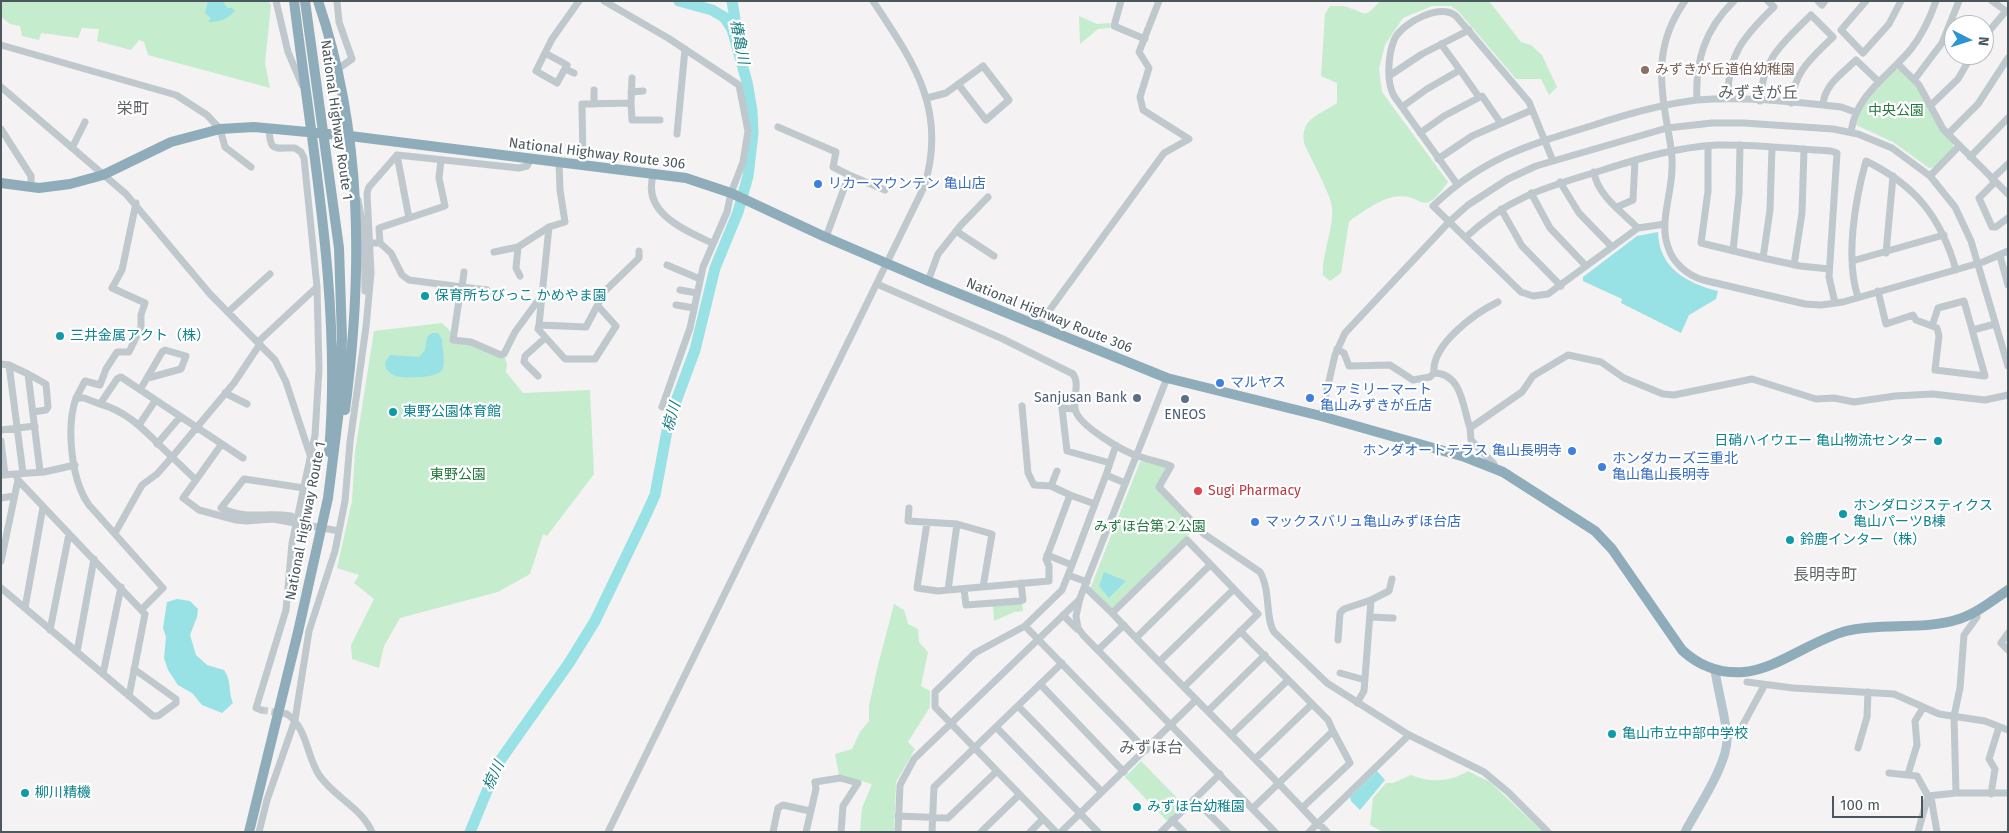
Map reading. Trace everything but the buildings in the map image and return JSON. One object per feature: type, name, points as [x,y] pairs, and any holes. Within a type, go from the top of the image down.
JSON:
[{"type":"highway","points":[[294,1],[324,237],[330,324],[331,415],[327,472],[328,498]]},
{"type":"highway","name":"National Highway Route 1","points":[[249,832],[298,632],[328,498],[336,450],[341,378],[342,300],[339,248],[327,148],[305,1]]},
{"type":"highway","points":[[318,1],[339,68],[350,136],[355,190],[357,265],[354,338],[344,424],[336,450]]},
{"type":"highway","name":"National Highway Route 306","points":[[1,183],[31,187],[65,185],[103,174],[171,142],[220,129],[269,128],[350,136],[686,178],[731,193],[928,281],[1168,378],[1321,416],[1464,457],[1496,470],[1533,490],[1595,531],[1612,549],[1682,650],[1695,660],[1715,670],[1746,672],[1763,668],[1812,643],[1847,631],[1946,622],[1977,610],[2008,590]]},
{"type":"main road","points":[[1685,832],[1720,765],[1726,749],[1727,736],[1715,670]]},
{"type":"street","points":[[276,1],[288,52],[304,88]]},
{"type":"street","points":[[337,1],[339,22],[352,59],[339,68]]},
{"type":"street","points":[[545,53],[567,65],[557,83],[536,71],[545,53],[552,39],[579,1]]},
{"type":"street","points":[[604,1],[685,49],[739,85],[748,131],[743,162],[731,193],[727,212],[712,243],[700,279],[687,336],[662,407]]},
{"type":"street","points":[[608,832],[919,200],[928,172],[933,138],[927,98],[913,64],[872,1]]},
{"type":"street","points":[[1121,1],[1114,26],[1144,40]]},
{"type":"street","points":[[1038,326],[1159,159],[1171,148],[1189,139],[1143,110],[1140,97],[1149,68],[1139,52],[1159,1]]},
{"type":"street","points":[[1685,1],[1669,31],[1662,56],[1660,79],[1671,150],[1672,174],[1665,224],[1666,240],[1673,257],[1687,272],[1698,278],[1806,304],[1835,303],[1978,264],[2008,251]]},
{"type":"street","points":[[1697,100],[1698,66],[1703,47],[1715,22],[1734,1]]},
{"type":"street","points":[[1728,99],[1729,74],[1735,54],[1748,32],[1774,7],[1768,1]]},
{"type":"street","points":[[1818,1],[1822,5],[1825,1]]},
{"type":"street","points":[[1866,1],[1840,30],[1863,53],[1889,24],[1901,1]]},
{"type":"street","points":[[1851,132],[1855,112],[1878,82],[1898,64],[1922,33],[1936,1]]},
{"type":"street","points":[[1914,80],[1932,60],[1942,43],[1959,1]]},
{"type":"street","points":[[1992,1],[2007,11],[1994,26]]},
{"type":"street","points":[[1457,184],[1391,91],[1389,76],[1392,47],[1397,36],[1405,28],[1430,13],[1439,10],[1452,13],[1469,30],[1524,96],[1532,110],[1553,161]]},
{"type":"street","points":[[1760,101],[1763,76],[1770,58],[1811,15],[1833,37],[1799,73],[1793,85],[1791,103]]},
{"type":"street","points":[[1389,76],[1405,64],[1469,30]]},
{"type":"street","points":[[1441,44],[1479,97],[1482,96],[1500,122]]},
{"type":"street","points":[[1,45],[176,95],[206,116],[220,129],[225,147],[251,167]]},
{"type":"street","points":[[677,134],[685,49]]},
{"type":"street","points":[[1948,134],[1978,104],[2008,58]]},
{"type":"street","points":[[1823,105],[1824,94],[1827,88],[1856,60],[1878,82]]},
{"type":"street","points":[[1898,64],[1914,80],[1948,134],[2008,194]]},
{"type":"street","points":[[1930,106],[1958,79],[1966,65]]},
{"type":"street","points":[[927,98],[946,93],[958,84],[983,66],[1008,100],[986,120],[958,84]]},
{"type":"street","points":[[565,69],[574,73]]},
{"type":"street","points":[[1402,107],[1426,89],[1460,70]]},
{"type":"street","points":[[632,78],[632,120],[660,120]]},
{"type":"street","points":[[1,87],[136,203],[210,294],[275,360],[286,382],[311,458]]},
{"type":"street","points":[[594,90],[594,104]]},
{"type":"street","points":[[631,92],[643,92]]},
{"type":"street","points":[[1420,133],[1444,116],[1479,97]]},
{"type":"street","points":[[1665,224],[1638,228],[1561,286],[1543,296],[1525,294],[1434,206],[1457,184],[1501,156],[1544,140],[1631,113],[1697,100],[1728,99],[1823,105],[1841,107],[1855,112]]},
{"type":"street","points":[[583,164],[582,104],[631,103]]},
{"type":"street","points":[[1438,159],[1472,136],[1500,122],[1532,110]]},
{"type":"street","points":[[1970,156],[2008,118]]},
{"type":"street","points":[[72,148],[85,122]]},
{"type":"street","points":[[1321,416],[1337,349],[1352,324],[1449,222],[1468,205],[1496,186],[1523,172],[1553,161],[1667,128],[1712,123],[1744,123],[1851,132],[1892,148],[1930,176],[1961,217],[1971,241],[2008,366]]},
{"type":"street","points":[[778,127],[836,152],[833,167],[885,190]]},
{"type":"street","points":[[261,710],[256,708],[286,610],[294,519],[304,488],[315,435],[319,368],[318,287],[304,158],[301,152],[295,148],[283,150],[274,147],[270,142],[269,128]]},
{"type":"street","points":[[1,129],[31,176],[31,187]]},
{"type":"street","points":[[1733,251],[1739,194],[1740,145]]},
{"type":"street","points":[[1466,237],[1501,209],[1531,193],[1560,182],[1671,150],[1740,145],[1837,153],[1829,269],[1830,286],[1835,303]]},
{"type":"street","points":[[1708,146],[1708,191],[1701,243],[1794,265],[1829,269]]},
{"type":"street","points":[[1930,176],[1959,146]]},
{"type":"street","points":[[1763,258],[1770,210],[1772,148]]},
{"type":"street","points":[[1794,265],[1802,213],[1804,149]]},
{"type":"street","points":[[397,155],[519,168],[527,166],[531,159]]},
{"type":"street","points":[[397,155],[409,218]]},
{"type":"street","points":[[259,832],[266,800],[295,720],[309,631],[326,580],[345,500],[350,442],[366,326],[371,243],[367,193],[369,187],[397,155]]},
{"type":"street","points":[[441,160],[440,178],[445,206],[379,228],[380,243],[391,254],[402,275],[409,280],[487,290],[495,299]]},
{"type":"street","points":[[1617,207],[1633,200],[1635,160]]},
{"type":"street","points":[[1858,297],[1852,276],[1852,261],[1859,186],[1866,161],[1893,176],[1918,197],[1934,217],[1944,235],[1956,270]]},
{"type":"street","points":[[494,252],[518,247],[549,227],[565,222],[560,190],[559,162]]},
{"type":"street","points":[[2008,164],[1979,198],[1992,227],[1996,227],[2008,218]]},
{"type":"street","points":[[1594,172],[1595,179],[1601,189],[1638,228]]},
{"type":"street","points":[[654,173],[652,180],[653,194],[665,216],[678,228],[712,243]]},
{"type":"street","points":[[826,237],[849,175]]},
{"type":"street","points":[[1886,253],[1893,176]]},
{"type":"street","points":[[1560,182],[1579,214],[1612,247]]},
{"type":"street","points":[[355,190],[361,210],[364,232],[366,326]]},
{"type":"street","points":[[1531,193],[1550,228],[1586,266]]},
{"type":"street","points":[[928,281],[938,254],[956,231],[988,197]]},
{"type":"street","points":[[136,203],[122,270],[112,288],[145,303],[141,315],[141,327],[129,352],[117,352],[106,369],[100,385],[85,381],[76,398],[71,418],[75,464],[83,496],[164,588],[142,609]]},
{"type":"street","points":[[1501,209],[1522,246],[1561,286]]},
{"type":"street","points":[[549,227],[538,329],[565,359],[595,359],[616,326],[598,306]]},
{"type":"street","points":[[956,231],[994,256]]},
{"type":"street","points":[[1852,261],[1886,253],[1944,235]]},
{"type":"street","points":[[371,243],[380,243]]},
{"type":"street","points":[[518,247],[516,268],[520,276]]},
{"type":"street","points":[[539,325],[586,327],[605,291],[639,258],[639,251]]},
{"type":"street","points":[[2000,256],[2008,285]]},
{"type":"street","points":[[667,265],[700,279]]},
{"type":"street","points":[[464,272],[453,340],[471,342],[501,355],[504,354],[515,332],[536,302],[542,299]]},
{"type":"street","points":[[228,312],[270,274]]},
{"type":"street","points":[[877,284],[1003,339],[1073,374],[1076,379],[1074,409],[1079,418],[1116,445],[1137,456],[1171,466],[1159,488],[1204,534],[1256,567],[1264,578],[1270,604],[1271,628],[1274,632],[1327,683],[1409,735],[1484,772],[1508,792],[1548,832]]},
{"type":"street","points":[[115,532],[142,485],[157,474],[196,429],[225,393],[259,343],[318,287]]},
{"type":"street","points":[[680,290],[697,293]]},
{"type":"street","points":[[1878,291],[1886,324],[1913,315],[1916,320],[1937,328],[1940,336],[1935,370],[1985,376],[1964,301],[1938,308],[1932,326]]},
{"type":"street","points":[[1434,373],[1433,363],[1446,341],[1468,320],[1498,302]]},
{"type":"street","points":[[676,305],[694,308]]},
{"type":"street","points":[[1972,330],[1995,324]]},
{"type":"street","points":[[538,376],[524,362],[525,356],[545,338]]},
{"type":"street","points":[[1337,349],[1344,353],[1350,366],[1390,365],[1413,380],[1430,377],[1434,373],[1444,374],[1457,387],[1470,428],[1470,440],[1494,464],[1496,470]]},
{"type":"street","points":[[140,390],[162,352],[186,356],[180,370],[148,378]]},
{"type":"street","points":[[1470,428],[1522,392],[1533,376],[1568,355],[1601,362],[1620,376],[1663,394],[1674,395],[1752,379],[1816,399],[1834,398],[1854,402],[1895,396],[1933,394],[1986,400],[2008,395]]},
{"type":"street","points":[[5,364],[46,384],[48,406],[46,410],[33,412]]},
{"type":"street","points":[[1,561],[4,531],[19,476],[17,428],[5,364]]},
{"type":"street","points":[[28,374],[40,470]]},
{"type":"street","points":[[100,404],[117,379],[121,377],[196,429],[243,458]]},
{"type":"street","points":[[1083,635],[1078,628],[1076,616],[1080,598],[1168,378]]},
{"type":"street","points":[[225,393],[247,404]]},
{"type":"street","points":[[76,398],[84,398],[112,407],[140,424],[157,444],[196,480]]},
{"type":"street","points":[[140,424],[155,401]]},
{"type":"street","points":[[1022,406],[1028,473],[1034,485],[1051,486],[1095,504]]},
{"type":"street","points":[[1074,409],[1062,408],[1067,451],[1110,463]]},
{"type":"street","points":[[157,444],[180,417]]},
{"type":"street","points":[[1,430],[35,426]]},
{"type":"street","points":[[1,441],[3,475],[19,476],[75,464]]},
{"type":"street","points":[[221,445],[183,498],[199,510],[246,521],[294,519]]},
{"type":"street","points":[[1056,832],[934,707],[935,692],[975,653],[1026,626],[1062,590],[1116,445]]},
{"type":"street","points":[[1051,486],[1057,471]]},
{"type":"street","points":[[1106,475],[1126,483]]},
{"type":"street","points":[[19,476],[43,507],[145,614],[129,696]]},
{"type":"street","points":[[304,488],[244,479],[221,508],[240,516],[269,514],[339,531]]},
{"type":"street","points":[[927,523],[917,588],[938,591],[1049,581],[1047,555],[1070,495]]},
{"type":"street","points":[[1,498],[14,496]]},
{"type":"street","points":[[24,608],[43,507]]},
{"type":"street","points":[[909,508],[908,522],[957,524],[992,534],[983,587]]},
{"type":"street","points":[[948,590],[957,524]]},
{"type":"street","points":[[50,630],[69,534]]},
{"type":"street","points":[[1112,612],[1187,540],[1258,614],[1184,687]]},
{"type":"street","points":[[1047,555],[1072,565]]},
{"type":"street","points":[[77,652],[94,559]]},
{"type":"street","points":[[1137,637],[1210,565]]},
{"type":"street","points":[[1068,575],[1086,584],[1196,700],[1327,832]]},
{"type":"street","points":[[1338,640],[1340,613],[1344,609],[1371,600],[1389,591],[1392,579]]},
{"type":"street","points":[[964,589],[966,605],[1020,601],[1023,600],[1022,584]]},
{"type":"street","points":[[103,674],[121,587]]},
{"type":"street","points":[[1,588],[153,716],[158,716],[176,703],[176,699],[134,669]]},
{"type":"street","points":[[1160,662],[1234,589]]},
{"type":"street","points":[[898,832],[900,785],[905,773],[919,754],[1080,598]]},
{"type":"street","points":[[1358,703],[1364,692],[1371,600]]},
{"type":"street","points":[[1956,793],[1954,716],[1960,688],[1964,635],[1977,617],[1977,610]]},
{"type":"street","points":[[1063,614],[1275,832]]},
{"type":"street","points":[[1370,617],[1393,618]]},
{"type":"street","points":[[1098,650],[1124,625]]},
{"type":"street","points":[[1026,626],[1146,750]]},
{"type":"street","points":[[1240,631],[1328,720],[1350,763],[1302,808]]},
{"type":"street","points":[[2008,633],[2002,643],[2008,650]]},
{"type":"street","points":[[1208,711],[1265,655]]},
{"type":"street","points":[[932,832],[934,787],[1062,663]]},
{"type":"street","points":[[1340,673],[1365,680]]},
{"type":"street","points":[[1231,735],[1288,680]]},
{"type":"street","points":[[1747,682],[1764,686],[1894,694],[1939,714],[1985,721],[2003,728]]},
{"type":"street","points":[[1040,684],[1124,772]]},
{"type":"street","points":[[1727,736],[1739,732],[1764,686]]},
{"type":"street","points":[[1858,748],[1866,717],[1868,692]]},
{"type":"street","points":[[1061,832],[1196,700]]},
{"type":"street","points":[[1255,759],[1312,704]]},
{"type":"street","points":[[1018,706],[1102,792]]},
{"type":"street","points":[[1908,774],[1909,764],[1917,745],[1914,721],[1923,708]]},
{"type":"street","points":[[287,714],[301,728],[318,772],[334,792],[365,818],[372,832]]},
{"type":"street","points":[[1991,794],[1995,769],[1989,759],[2008,721]]},
{"type":"street","points":[[996,727],[1098,832]]},
{"type":"street","points":[[1253,808],[1333,731]]},
{"type":"street","points":[[1309,832],[1409,735]]},
{"type":"street","points":[[898,816],[948,818],[996,771]]},
{"type":"street","points":[[1889,772],[1917,776],[1929,797],[1937,832]]},
{"type":"street","points":[[1160,832],[1220,774]]},
{"type":"street","points":[[806,832],[816,789],[815,782],[840,778],[858,783],[843,806],[840,832]]},
{"type":"street","points":[[1929,797],[1956,793],[2008,793]]},
{"type":"street","points":[[981,832],[1019,795]]},
{"type":"street","points":[[1918,832],[1929,797]]},
{"type":"street","points":[[1194,799],[1227,832]]},
{"type":"street","points":[[773,832],[778,808],[783,805],[810,812]]},
{"type":"street","points":[[1030,832],[1043,819]]},
{"type":"street","points":[[1172,820],[1184,832]]},
{"type":"green space","points":[[1,1],[268,1],[271,5],[265,63],[270,88],[148,55],[144,42],[139,40],[131,50],[97,41],[99,29],[82,28],[78,38],[41,33],[39,40],[22,36],[20,26],[10,24],[1,17]]},
{"type":"green space","points":[[1380,1],[1489,1],[1521,42],[1531,45],[1542,55],[1557,87],[1549,95],[1541,79],[1516,79],[1459,12],[1451,6],[1432,6],[1403,18],[1385,45],[1379,69],[1382,92],[1448,182],[1439,194],[1426,203],[1403,196],[1387,198],[1352,219],[1349,222],[1341,273],[1330,281],[1323,275],[1323,267],[1332,215],[1331,201],[1304,143],[1305,128],[1308,123],[1337,103],[1337,83],[1321,76],[1325,14],[1330,6],[1345,6],[1362,13],[1367,13]]},
{"type":"green space","points":[[1079,16],[1097,24],[1110,23],[1110,28],[1098,29],[1080,44]]},
{"type":"green space","name":"中央公園","points":[[1899,69],[1916,87],[1953,143],[1953,148],[1934,167],[1929,168],[1893,142],[1856,125],[1856,118],[1864,103],[1895,70]]},
{"type":"green space","name":"東野公園","points":[[442,323],[457,338],[505,358],[507,364],[506,372],[523,393],[590,390],[594,474],[547,536],[543,534],[530,574],[498,592],[400,618],[384,646],[379,668],[352,659],[351,645],[374,599],[354,583],[359,575],[337,568],[352,501],[355,452],[374,331]]},
{"type":"green space","name":"みずほ台第２公園","points":[[1142,461],[1165,467],[1167,471],[1157,488],[1196,528],[1110,610],[1090,589]]},
{"type":"green space","points":[[1022,603],[1023,611],[1014,612],[994,621],[993,606]]},
{"type":"green space","points":[[894,604],[904,610],[908,624],[918,629],[919,642],[928,652],[921,686],[930,691],[930,707],[908,742],[915,749],[896,782],[894,832],[860,832],[862,808],[872,784],[839,775],[835,754],[852,749],[860,732],[869,721],[869,706]]},
{"type":"green space","points":[[1141,761],[1184,805],[1167,821],[1125,777]]},
{"type":"green space","points":[[1468,771],[1490,782],[1543,832],[1383,832],[1370,825],[1373,798],[1386,783],[1393,783],[1411,775],[1433,780],[1447,779]]},
{"type":"water","points":[[208,1],[223,1],[227,8],[232,8],[235,11],[229,17],[222,20],[208,22],[211,18],[205,13]]},
{"type":"water","points":[[1658,232],[1663,255],[1676,272],[1706,288],[1718,291],[1716,299],[1689,315],[1681,333],[1621,303],[1622,299],[1583,281],[1583,277],[1637,236]]},
{"type":"water","points":[[432,333],[438,333],[442,339],[444,359],[442,370],[439,373],[423,377],[398,377],[386,369],[385,363],[390,355],[419,357],[425,350],[427,337]]},
{"type":"water","points":[[1104,572],[1126,581],[1109,598],[1099,586]]},
{"type":"water","points":[[177,599],[190,601],[198,609],[190,635],[196,655],[207,665],[224,670],[226,674],[233,703],[222,713],[202,705],[192,693],[178,685],[168,670],[164,658],[166,637],[163,628],[167,602]]},
{"type":"water","points":[[1377,771],[1385,780],[1360,810],[1351,801],[1350,797]]},
{"type":"waterway","name":"椋川","points":[[470,832],[499,762],[569,663],[595,621],[655,495],[669,420],[695,350],[715,268],[738,212],[748,176],[753,133],[752,111],[747,82],[732,29],[724,17],[712,10],[679,1]]},
{"type":"waterway","name":"椿亀川","points":[[732,1],[737,31]]},
{"type":"tunnel","points":[[261,710],[287,714]]},
{"type":"place","name":"みずきが丘道伯幼稚園","points":[[1645,70]]},
{"type":"place","name":"リカーマウンテン 亀山店","points":[[818,184]]},
{"type":"place","name":"保育所ちびっこ かめやま園","points":[[425,296]]},
{"type":"place","name":"三井金属アクト（株）","points":[[60,336]]},
{"type":"place","name":"マルヤス","points":[[1220,383]]},
{"type":"place","name":"Sanjusan Bank","points":[[1137,398]]},
{"type":"place","name":"ファミリーマート 亀山みずきが丘店","points":[[1310,398]]},
{"type":"place","name":"ENEOS","points":[[1185,399]]},
{"type":"place","name":"東野公園体育館","points":[[393,412]]},
{"type":"place","name":"日硝ハイウエー 亀山物流センター","points":[[1938,441]]},
{"type":"place","name":"ホンダオートテラス 亀山長明寺","points":[[1572,451]]},
{"type":"place","name":"ホンダカーズ三重北 亀山亀山長明寺","points":[[1602,467]]},
{"type":"place","name":"Sugi Pharmacy","points":[[1198,491]]},
{"type":"place","name":"ホンダロジスティクス 亀山パーツB棟","points":[[1843,514]]},
{"type":"place","name":"マックスバリュ亀山みずほ台店","points":[[1255,522]]},
{"type":"place","name":"鈴鹿インター（株）","points":[[1790,540]]},
{"type":"place","name":"亀山市立中部中学校","points":[[1612,734]]},
{"type":"place","name":"柳川精機","points":[[25,793]]},
{"type":"place","name":"みずほ台幼稚園","points":[[1137,807]]},
{"type":"district","name":"みずきが丘","points":[[1758,94]]},
{"type":"district","name":"栄町","points":[[133,110]]},
{"type":"district","name":"長明寺町","points":[[1825,576]]},
{"type":"district","name":"みずほ台","points":[[1151,749]]}]
